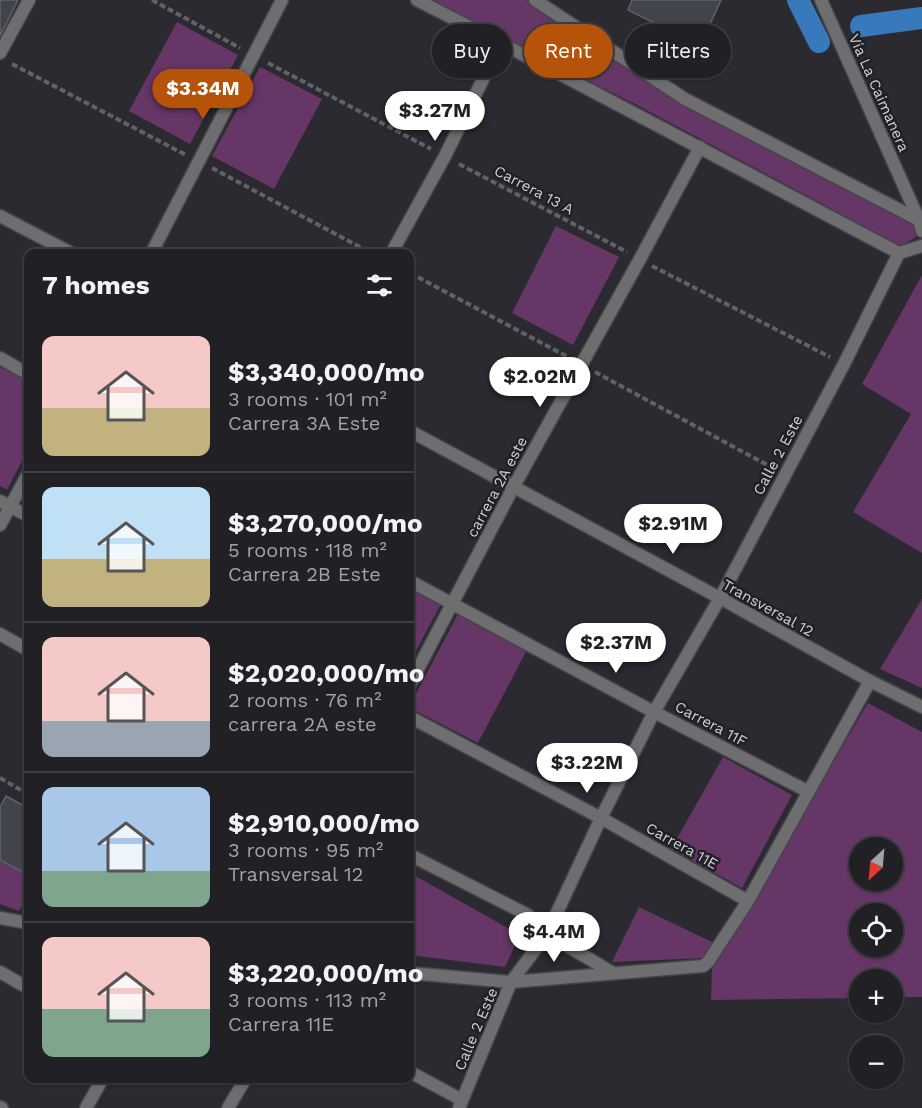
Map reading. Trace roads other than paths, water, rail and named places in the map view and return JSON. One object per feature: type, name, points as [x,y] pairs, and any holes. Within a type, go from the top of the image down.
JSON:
[{"type":"street","points":[[0,53],[29,0]]},
{"type":"street","points":[[154,249],[282,0]]},
{"type":"street","points":[[417,0],[465,24]]},
{"type":"street","points":[[535,0],[685,99],[920,226]]},
{"type":"street","name":"Vía La Caimanera","points":[[821,0],[920,226]]},
{"type":"street","points":[[512,48],[899,253],[922,246]]},
{"type":"street","points":[[394,249],[445,156],[483,78]]},
{"type":"street","name":"carrera 2A este","points":[[414,676],[514,486],[700,147]]},
{"type":"street","points":[[0,216],[64,249]]},
{"type":"street","name":"Calle 2 Este","points":[[461,1104],[511,982],[548,934],[601,818],[654,712],[720,598],[844,364],[899,253]]},
{"type":"street","points":[[0,358],[24,372]]},
{"type":"street","name":"Transversal 12","points":[[414,433],[922,707]]},
{"type":"street","points":[[0,525],[5,504],[24,479]]},
{"type":"street","points":[[5,504],[24,514]]},
{"type":"street","name":"Carrera 11F","points":[[414,583],[809,792]]},
{"type":"street","points":[[0,634],[24,648]]},
{"type":"street","points":[[414,973],[511,982],[703,966],[708,962],[748,901],[870,681]]},
{"type":"street","name":"Carrera 11E","points":[[414,719],[601,818],[748,901]]},
{"type":"street","points":[[414,857],[528,915],[548,934],[613,973]]},
{"type":"street","points":[[0,918],[24,921]]},
{"type":"street","points":[[0,972],[24,986]]},
{"type":"street","points":[[414,1075],[461,1104]]},
{"type":"street","points":[[86,1108],[100,1083]]},
{"type":"street","points":[[229,1108],[243,1083]]},
{"type":"waterway","points":[[798,0],[819,42]]},
{"type":"waterway","points":[[861,26],[922,18]]}]
